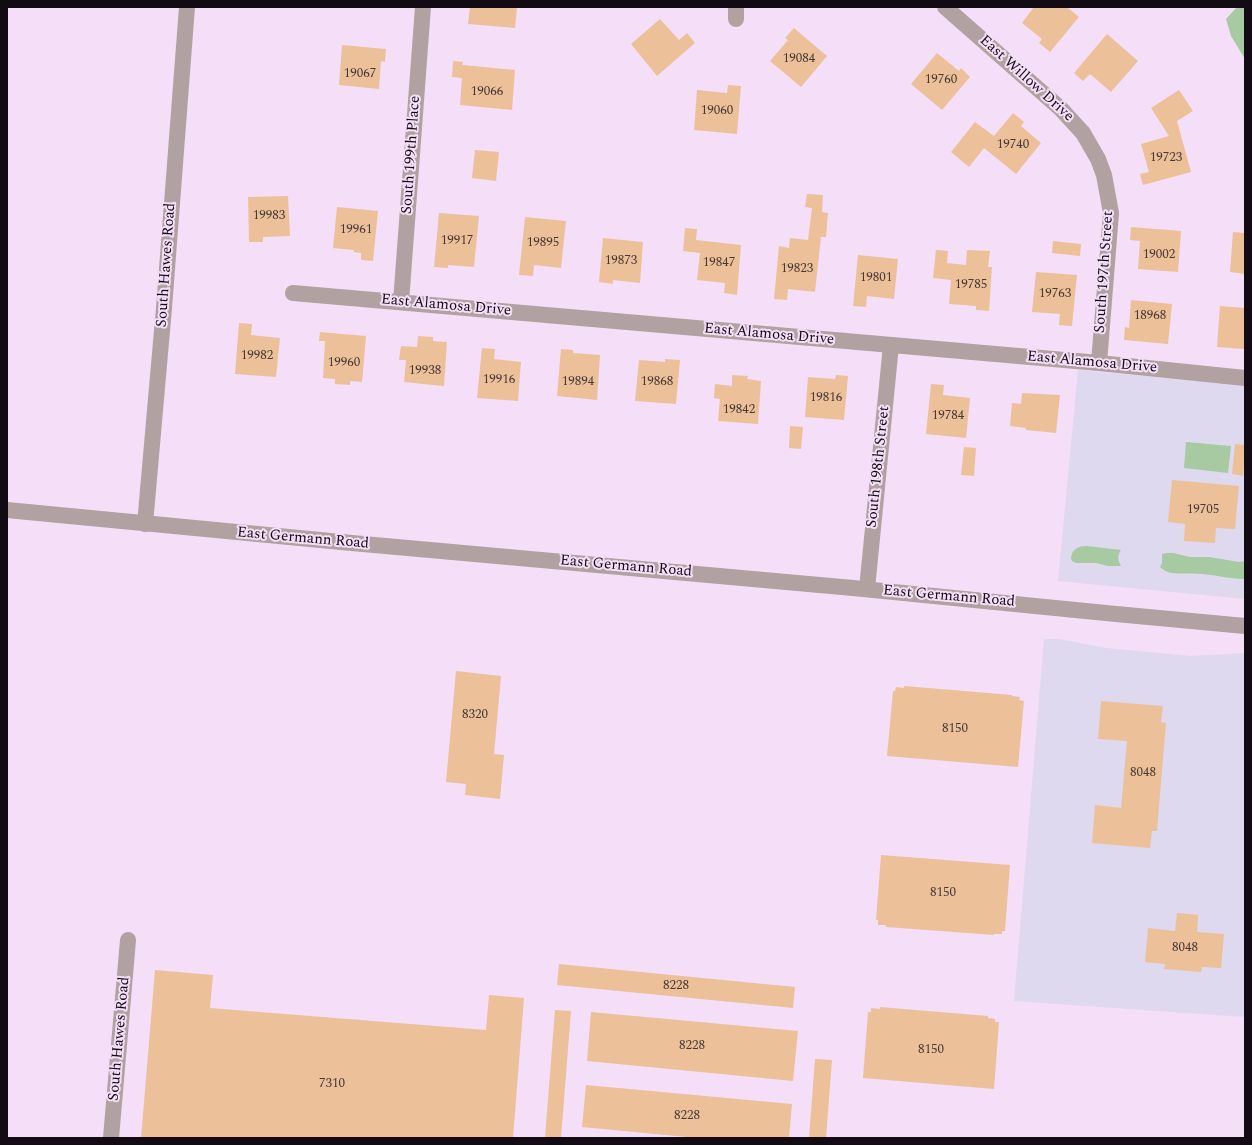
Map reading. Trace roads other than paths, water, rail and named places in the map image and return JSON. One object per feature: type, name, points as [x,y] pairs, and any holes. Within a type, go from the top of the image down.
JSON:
[{"type":"street","name":"South Hawes Road","points":[[145,524],[164,308],[187,7]]},
{"type":"street","name":"South 199th Place","points":[[402,302],[423,7]]},
{"type":"street","name":"East Willow Drive","points":[[945,7],[1061,108],[1083,133],[1098,159]]},
{"type":"street","name":"South 197th Street","points":[[1098,159],[1104,176],[1111,213],[1099,363]]},
{"type":"street","name":"East Alamosa Drive","points":[[293,293],[1099,363],[1245,378]]},
{"type":"street","name":"South 198th Street","points":[[867,589],[891,345]]},
{"type":"street","name":"East Germann Road","points":[[7,510],[145,524],[867,589],[1245,626]]},
{"type":"street","name":"South Hawes Road","points":[[112,1138],[128,940]]}]
